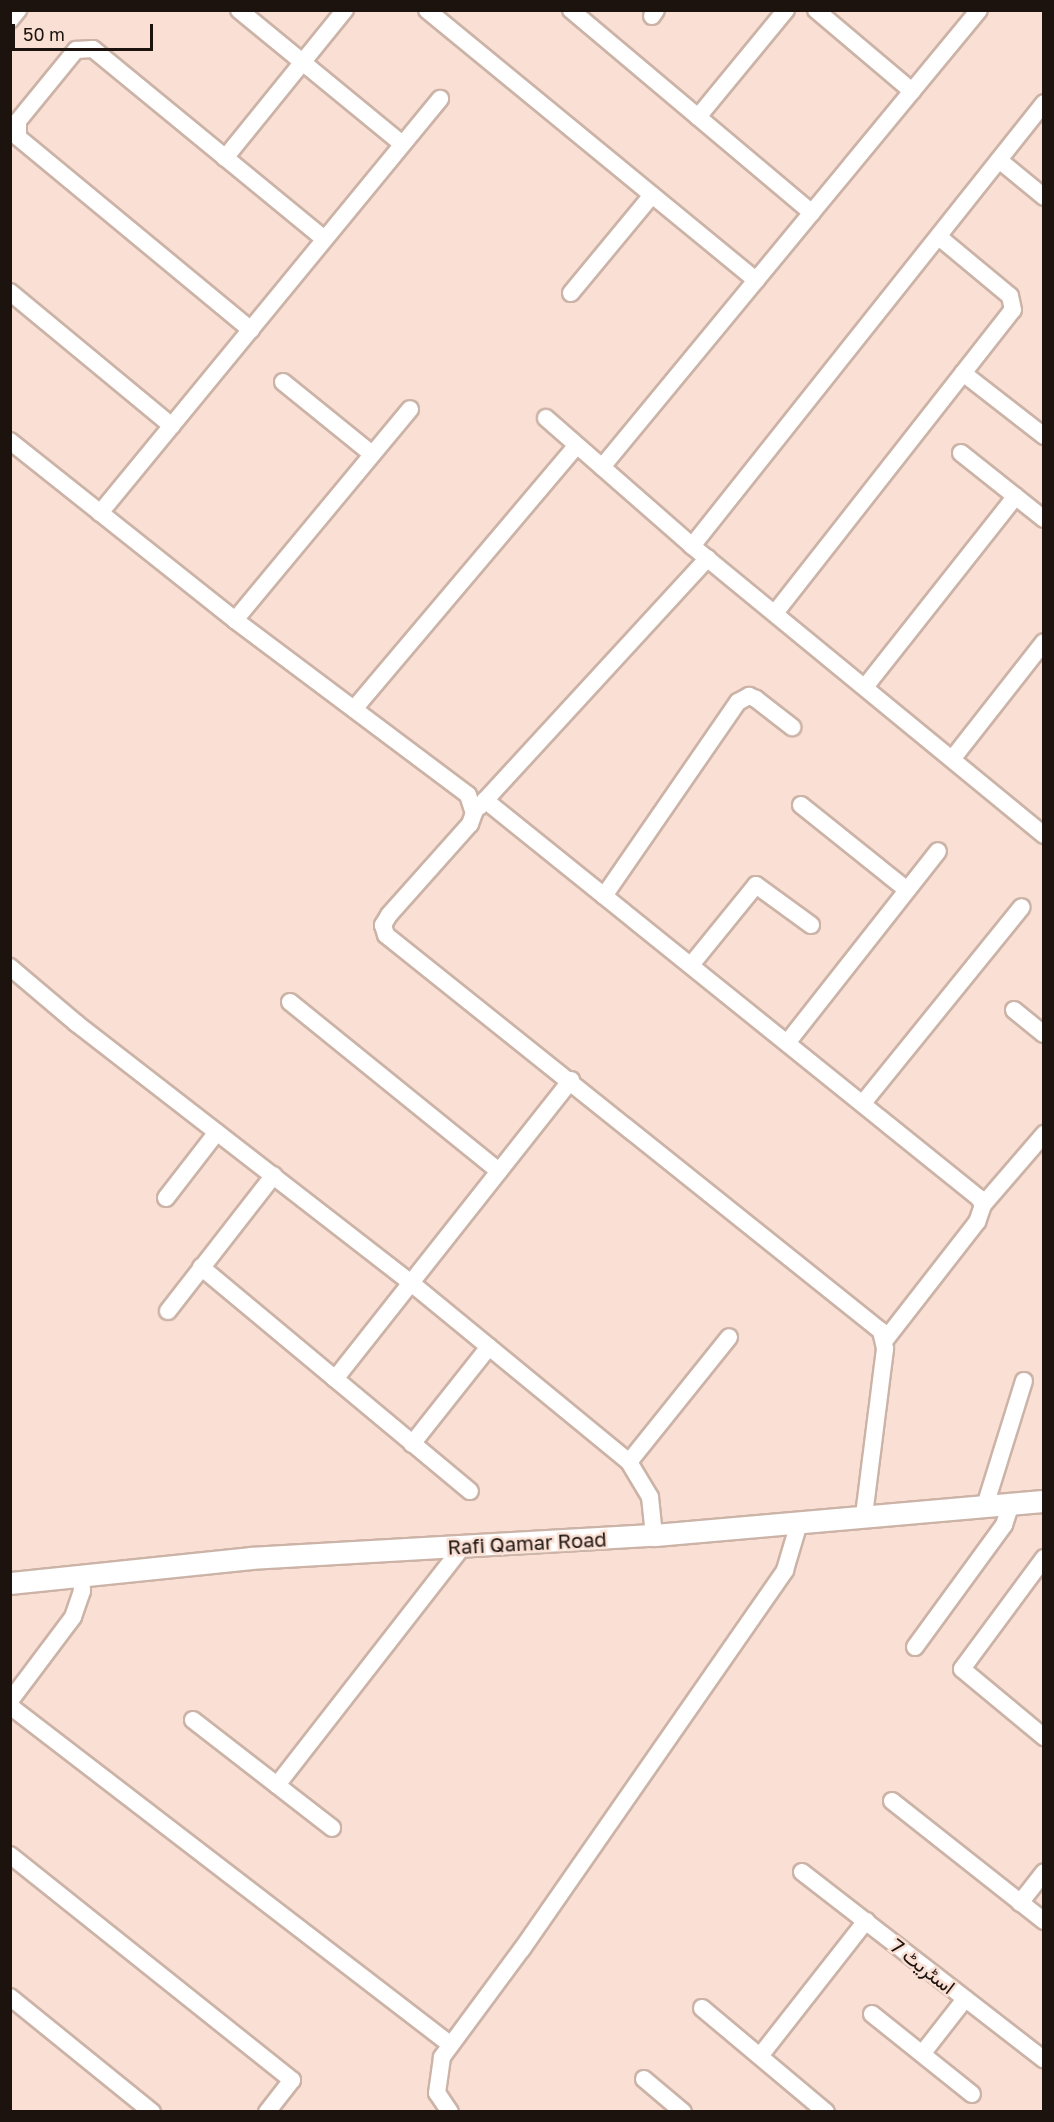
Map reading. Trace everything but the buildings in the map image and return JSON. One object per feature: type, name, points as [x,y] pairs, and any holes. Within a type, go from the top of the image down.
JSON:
[{"type":"street","points":[[10,20],[18,10]]},
{"type":"street","points":[[239,10],[402,144]]},
{"type":"street","points":[[225,158],[345,10]]},
{"type":"street","points":[[427,10],[756,280]]},
{"type":"street","points":[[571,10],[812,213]]},
{"type":"street","points":[[698,117],[786,10]]},
{"type":"street","points":[[816,10],[912,91]]},
{"type":"street","points":[[602,467],[979,10]]},
{"type":"street","points":[[251,330],[18,137],[15,130],[18,121],[76,50],[85,47],[93,49],[324,239]]},
{"type":"street","points":[[100,513],[440,99]]},
{"type":"street","points":[[692,546],[1044,103]]},
{"type":"street","points":[[999,160],[1044,197]]},
{"type":"street","points":[[571,293],[652,195]]},
{"type":"street","points":[[775,613],[963,373],[1014,303],[939,237]]},
{"type":"street","points":[[10,292],[172,426]]},
{"type":"street","points":[[963,373],[1044,436]]},
{"type":"street","points":[[283,382],[372,454]]},
{"type":"street","points":[[235,620],[410,409]]},
{"type":"street","points":[[546,418],[692,546],[1044,835]]},
{"type":"street","points":[[10,441],[235,620],[458,786],[468,795],[474,813]]},
{"type":"street","points":[[354,709],[576,446]]},
{"type":"street","points":[[961,453],[1044,519]]},
{"type":"street","points":[[865,687],[1016,496]]},
{"type":"street","points":[[708,558],[474,813],[463,834],[389,915],[383,925],[386,935],[571,1080],[881,1330],[886,1339]]},
{"type":"street","points":[[953,758],[1044,642]]},
{"type":"street","points":[[604,896],[738,702],[749,696],[756,699],[792,727]]},
{"type":"street","points":[[486,800],[863,1103],[983,1205]]},
{"type":"street","points":[[801,805],[907,890]]},
{"type":"street","points":[[788,1043],[938,851]]},
{"type":"street","points":[[691,965],[756,885],[812,925]]},
{"type":"street","points":[[863,1103],[1022,907]]},
{"type":"street","points":[[10,967],[217,1132],[411,1282],[629,1461],[650,1497],[654,1535]]},
{"type":"street","points":[[290,1002],[499,1171]]},
{"type":"street","points":[[1014,1010],[1044,1034]]},
{"type":"street","points":[[335,1379],[571,1080]]},
{"type":"street","points":[[166,1198],[217,1132]]},
{"type":"street","points":[[864,1515],[886,1339],[977,1221],[983,1205],[1044,1134]]},
{"type":"street","points":[[168,1311],[274,1175]]},
{"type":"street","points":[[201,1267],[470,1491]]},
{"type":"street","points":[[629,1461],[729,1337]]},
{"type":"street","points":[[412,1444],[489,1347]]},
{"type":"street","points":[[985,1506],[1024,1382]]},
{"type":"street","name":"Rafi Qamar Road","points":[[10,1583],[251,1558],[654,1535],[1044,1501]]},
{"type":"street","points":[[915,1647],[1004,1525],[1011,1504]]},
{"type":"street","points":[[450,2112],[437,2093],[437,2078],[442,2057],[522,1949],[785,1570],[799,1523]]},
{"type":"street","points":[[277,1785],[463,1546]]},
{"type":"street","points":[[1044,1558],[962,1670],[1044,1737]]},
{"type":"street","points":[[10,1701],[73,1617],[82,1591],[81,1576]]},
{"type":"street","points":[[10,1706],[451,2045]]},
{"type":"street","points":[[193,1719],[332,1828]]},
{"type":"street","points":[[892,1801],[1044,1921]]},
{"type":"street","points":[[10,1855],[292,2080],[267,2112]]},
{"type":"street","name":"اسٹریٹ 7","points":[[802,1872],[1044,2060]]},
{"type":"street","points":[[1020,1903],[1044,1872]]},
{"type":"street","points":[[760,2056],[866,1921]]},
{"type":"street","points":[[10,1997],[152,2112]]},
{"type":"street","points":[[922,2054],[965,1999]]},
{"type":"street","points":[[702,2008],[826,2112]]},
{"type":"street","points":[[872,2014],[972,2094]]},
{"type":"street","points":[[644,2079],[683,2112]]}]
